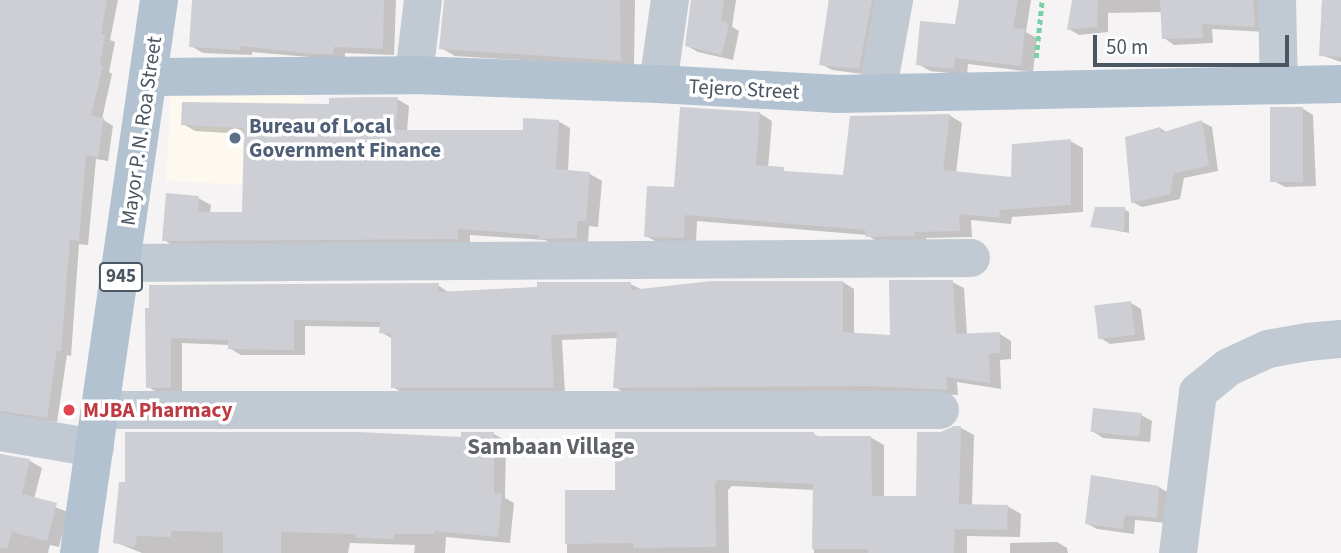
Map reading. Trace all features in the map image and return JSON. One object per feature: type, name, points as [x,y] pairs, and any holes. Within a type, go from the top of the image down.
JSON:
[{"type":"main road","name":"Mayor P. N. Roa Street","points":[[79,553],[159,0]]},
{"type":"main road","name":"Tejero Street","points":[[148,77],[414,75],[838,94],[1341,84]]},
{"type":"street","points":[[414,75],[423,0]]},
{"type":"street","points":[[659,84],[670,0]]},
{"type":"street","points":[[877,93],[894,0]]},
{"type":"street","points":[[1277,0],[1279,85]]},
{"type":"street","points":[[123,263],[971,258]]},
{"type":"street","points":[[1178,553],[1198,392],[1229,367],[1268,349],[1307,341],[1341,339]]},
{"type":"street","points":[[101,410],[940,410]]},
{"type":"street","points":[[0,432],[96,448]]},
{"type":"path","points":[[1033,90],[1042,0]]},
{"type":"shaded area","name":"Bureau of Local Government Finance","points":[[171,89],[305,96],[300,188],[166,181]]},
{"type":"building","points":[[0,0],[107,0],[101,34],[105,35],[100,65],[103,66],[91,116],[104,118],[98,157],[86,155],[79,241],[70,239],[61,351],[57,351],[47,418],[0,411]]},
{"type":"building","points":[[192,0],[384,0],[383,49],[334,47],[333,54],[312,54],[240,46],[240,50],[189,47]]},
{"type":"building","points":[[444,0],[620,0],[621,61],[439,49]]},
{"type":"building","points":[[691,0],[724,0],[721,21],[729,23],[722,55],[685,46]]},
{"type":"building","points":[[829,0],[872,0],[859,69],[819,65]]},
{"type":"building","points":[[959,0],[1018,0],[1013,28],[1025,29],[1021,66],[955,58],[954,69],[916,65],[920,21],[955,24]]},
{"type":"building","points":[[1072,0],[1098,0],[1097,27],[1067,30]]},
{"type":"building","points":[[1160,0],[1253,0],[1255,27],[1202,24],[1203,38],[1162,39]]},
{"type":"building","points":[[1322,0],[1341,0],[1341,57],[1319,56]]},
{"type":"building","points":[[398,97],[395,130],[523,130],[523,118],[559,120],[556,169],[590,172],[586,221],[577,221],[577,238],[539,239],[539,235],[458,229],[458,239],[162,241],[166,193],[199,196],[198,212],[242,212],[244,128],[181,125],[182,102],[329,104],[329,98]]},
{"type":"building","points":[[680,107],[760,112],[756,165],[784,167],[784,171],[843,175],[850,116],[950,114],[943,170],[1011,177],[1012,144],[1071,139],[1071,205],[1000,210],[999,218],[959,214],[960,231],[914,232],[915,236],[866,237],[865,230],[685,215],[684,238],[644,237],[647,186],[674,187]]},
{"type":"building","points":[[1270,107],[1303,107],[1303,182],[1270,182]]},
{"type":"building","points":[[1202,120],[1209,166],[1174,173],[1170,194],[1131,203],[1125,137],[1160,127],[1161,133]]},
{"type":"building","points":[[1095,207],[1125,207],[1124,231],[1090,227]]},
{"type":"building","points":[[889,280],[953,280],[956,334],[1000,332],[1000,353],[989,354],[990,383],[946,377],[947,390],[869,386],[613,388],[617,332],[551,335],[554,388],[391,388],[391,334],[379,333],[380,322],[294,320],[294,350],[228,349],[228,340],[171,338],[171,388],[146,388],[145,308],[149,308],[149,285],[439,283],[438,292],[537,287],[537,282],[631,282],[631,290],[712,281],[843,281],[843,332],[890,335]]},
{"type":"building","points":[[1131,301],[1135,335],[1098,339],[1094,306]]},
{"type":"building","points":[[1093,408],[1142,413],[1139,437],[1090,432]]},
{"type":"building","points":[[961,426],[959,504],[1008,505],[1007,530],[955,529],[954,553],[868,553],[868,549],[812,549],[813,484],[718,480],[715,482],[716,547],[633,548],[633,543],[565,544],[565,490],[615,490],[615,432],[814,432],[814,436],[871,436],[872,496],[916,496],[917,432],[941,432]]},
{"type":"building","points":[[125,432],[359,432],[461,437],[461,432],[494,432],[494,493],[502,494],[498,537],[434,531],[434,534],[394,534],[394,539],[356,538],[356,534],[281,532],[281,553],[223,553],[223,532],[171,531],[171,537],[137,536],[135,547],[113,543],[119,482],[125,482]]},
{"type":"building","points":[[0,454],[30,459],[22,494],[57,503],[47,541],[12,532],[7,549],[0,548]]},
{"type":"building","points":[[1091,475],[1159,486],[1157,518],[1125,515],[1123,529],[1085,524]]},
{"type":"place","name":"Bureau of Local Government Finance","points":[[235,138]]},
{"type":"place","name":"MJBA Pharmacy","points":[[69,410]]},
{"type":"district","name":"Sambaan Village","points":[[551,447]]}]
